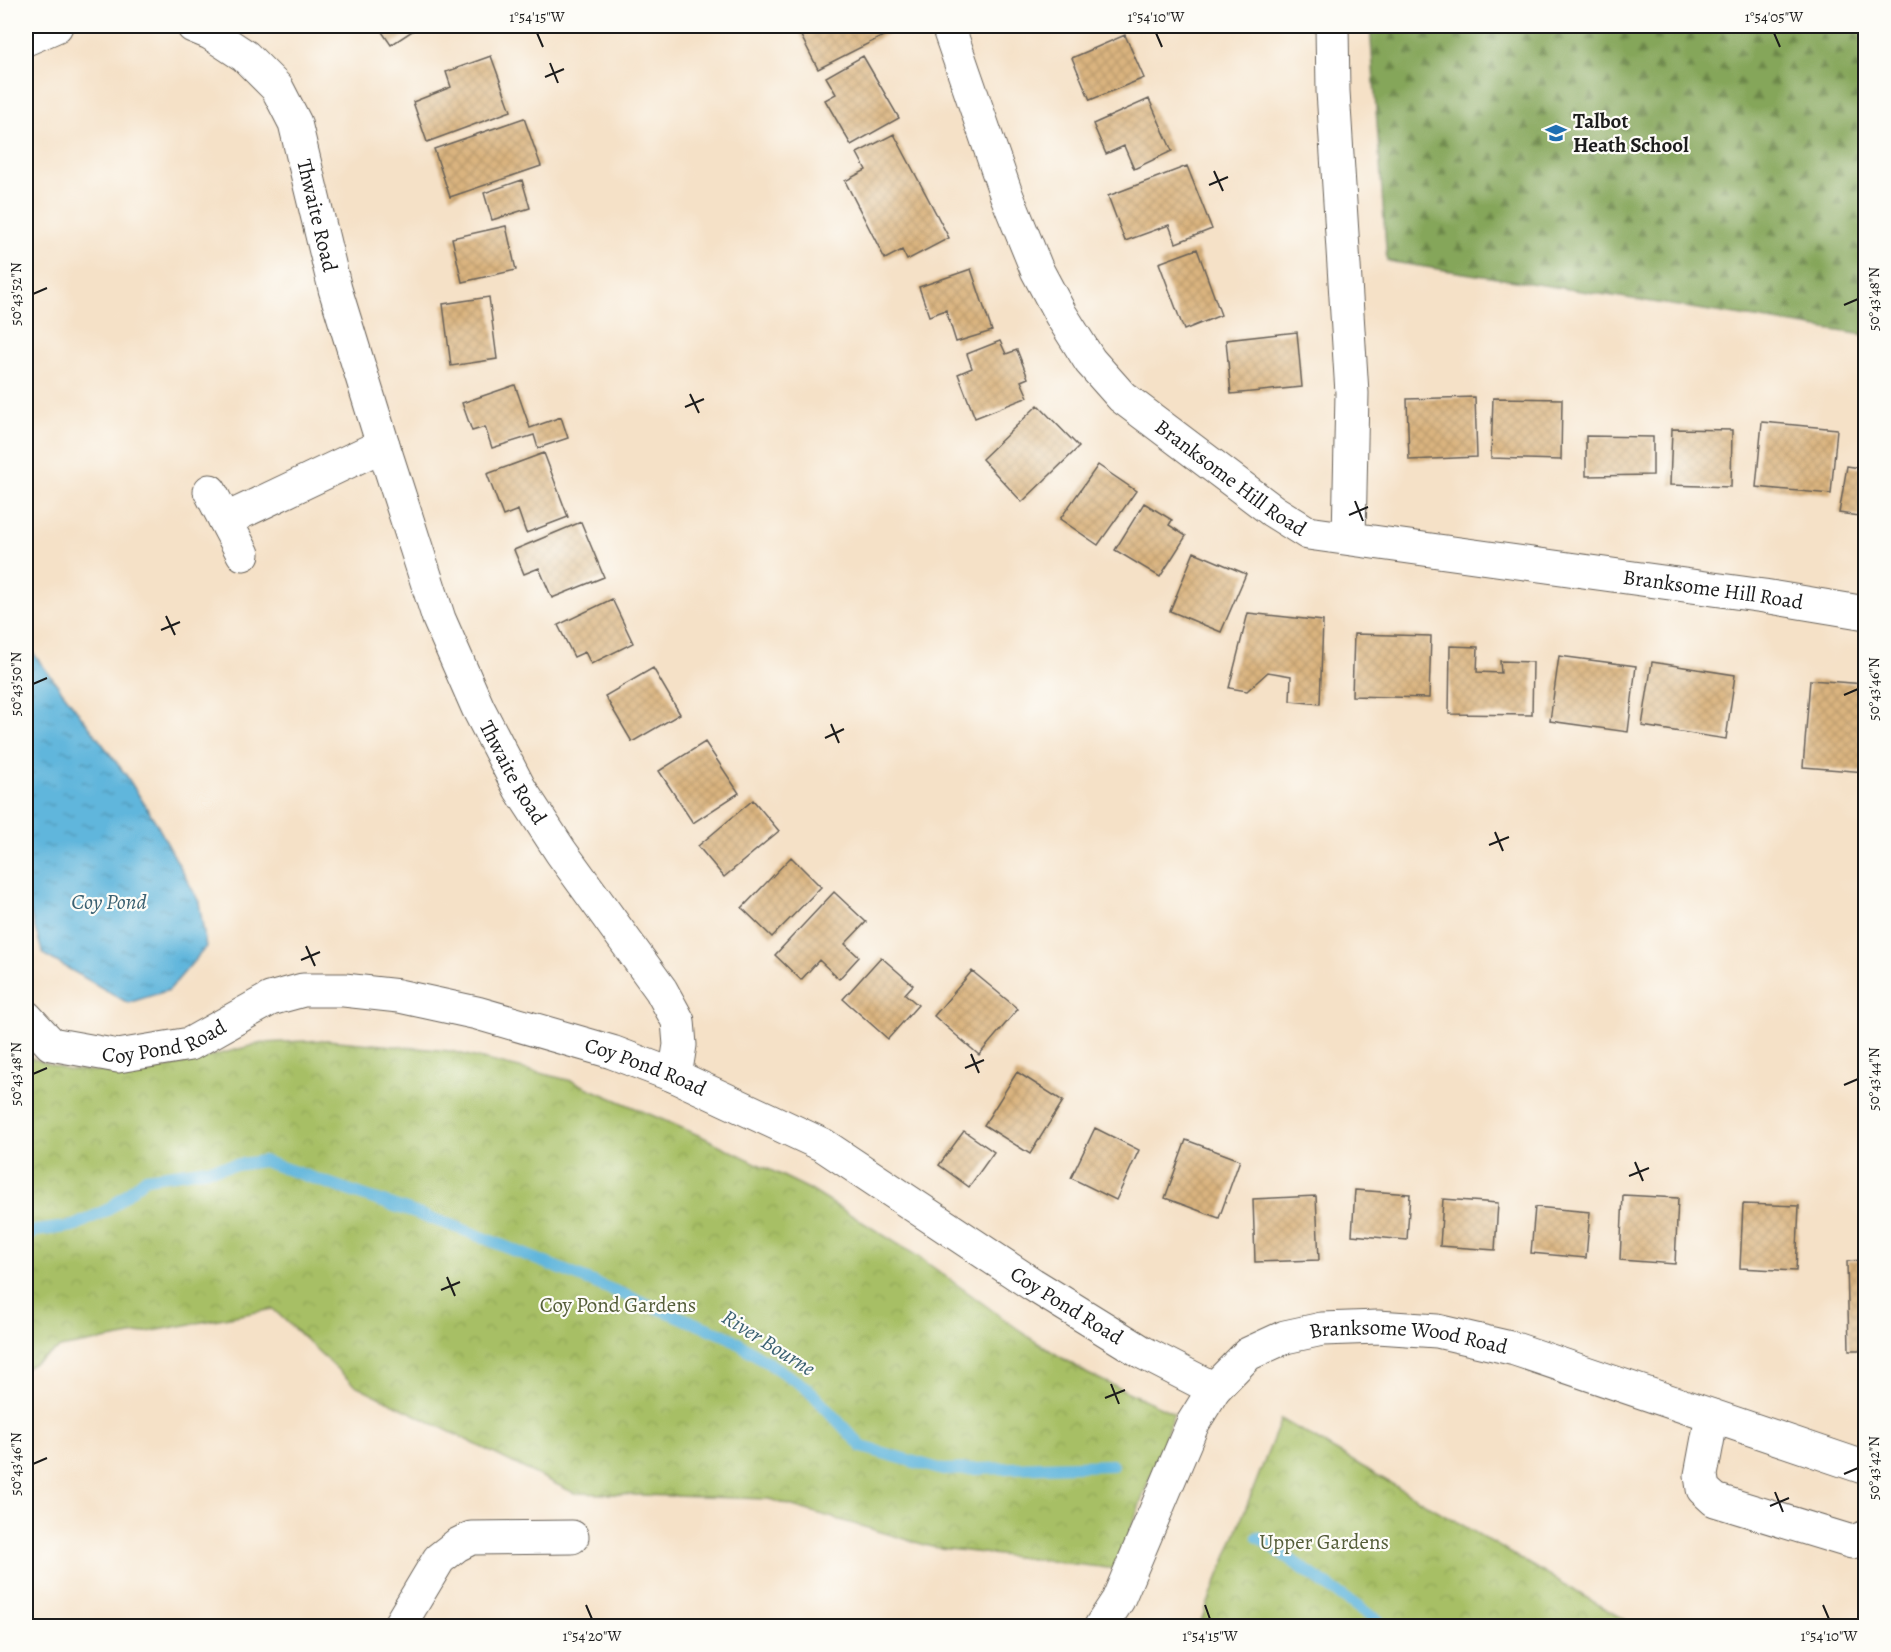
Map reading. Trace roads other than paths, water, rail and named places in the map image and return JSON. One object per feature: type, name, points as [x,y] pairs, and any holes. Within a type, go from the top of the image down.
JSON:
[{"type":"street","points":[[26,39],[56,26]]},
{"type":"street","name":"Thwaite Road","points":[[193,26],[210,33],[245,56],[277,88],[295,123],[335,289],[438,619],[478,708],[520,789],[561,852],[661,990],[678,1020],[680,1045],[675,1076]]},
{"type":"street","name":"Branksome Hill Road","points":[[948,26],[1006,194],[1037,270],[1089,361],[1122,397],[1273,511],[1308,533],[1764,596],[1866,613]]},
{"type":"street","points":[[1332,26],[1333,91],[1352,393],[1349,538]]},
{"type":"street","points":[[225,520],[383,446]]},
{"type":"street","points":[[210,491],[243,554]]},
{"type":"street","name":"Coy Pond Road","points":[[26,1017],[51,1044],[118,1056],[190,1044],[270,999],[303,990],[344,990],[399,996],[477,1013],[612,1052],[675,1076],[823,1146],[1032,1284],[1142,1352],[1214,1389]]},
{"type":"street","name":"Branksome Wood Road","points":[[1101,1626],[1118,1600],[1193,1423],[1214,1389],[1248,1354],[1285,1337],[1322,1329],[1378,1327],[1437,1331],[1515,1348],[1866,1468]]},
{"type":"street","points":[[1712,1416],[1701,1475],[1703,1489],[1715,1500],[1852,1542],[1866,1538]]},
{"type":"street","points":[[399,1626],[439,1559],[457,1545],[471,1538],[572,1537]]},
{"type":"water","name":"Coy Pond","points":[[26,629],[33,653],[126,775],[155,821],[199,902],[206,947],[169,990],[128,1003],[43,954],[26,900]]},
{"type":"waterway","name":"River Bourne","points":[[26,1237],[35,1231],[74,1226],[109,1209],[146,1178],[263,1161],[459,1228],[729,1337],[808,1389],[862,1447],[943,1470],[1113,1465]]},
{"type":"waterway","name":"River Bourne","points":[[1258,1537],[1385,1626]]},
{"type":"place","name":"Talbot Heath School","points":[[1556,133]]},
{"type":"park label","name":"Coy Pond Gardens","points":[[618,1305]]},
{"type":"park label","name":"Upper Gardens","points":[[1324,1542]]}]
